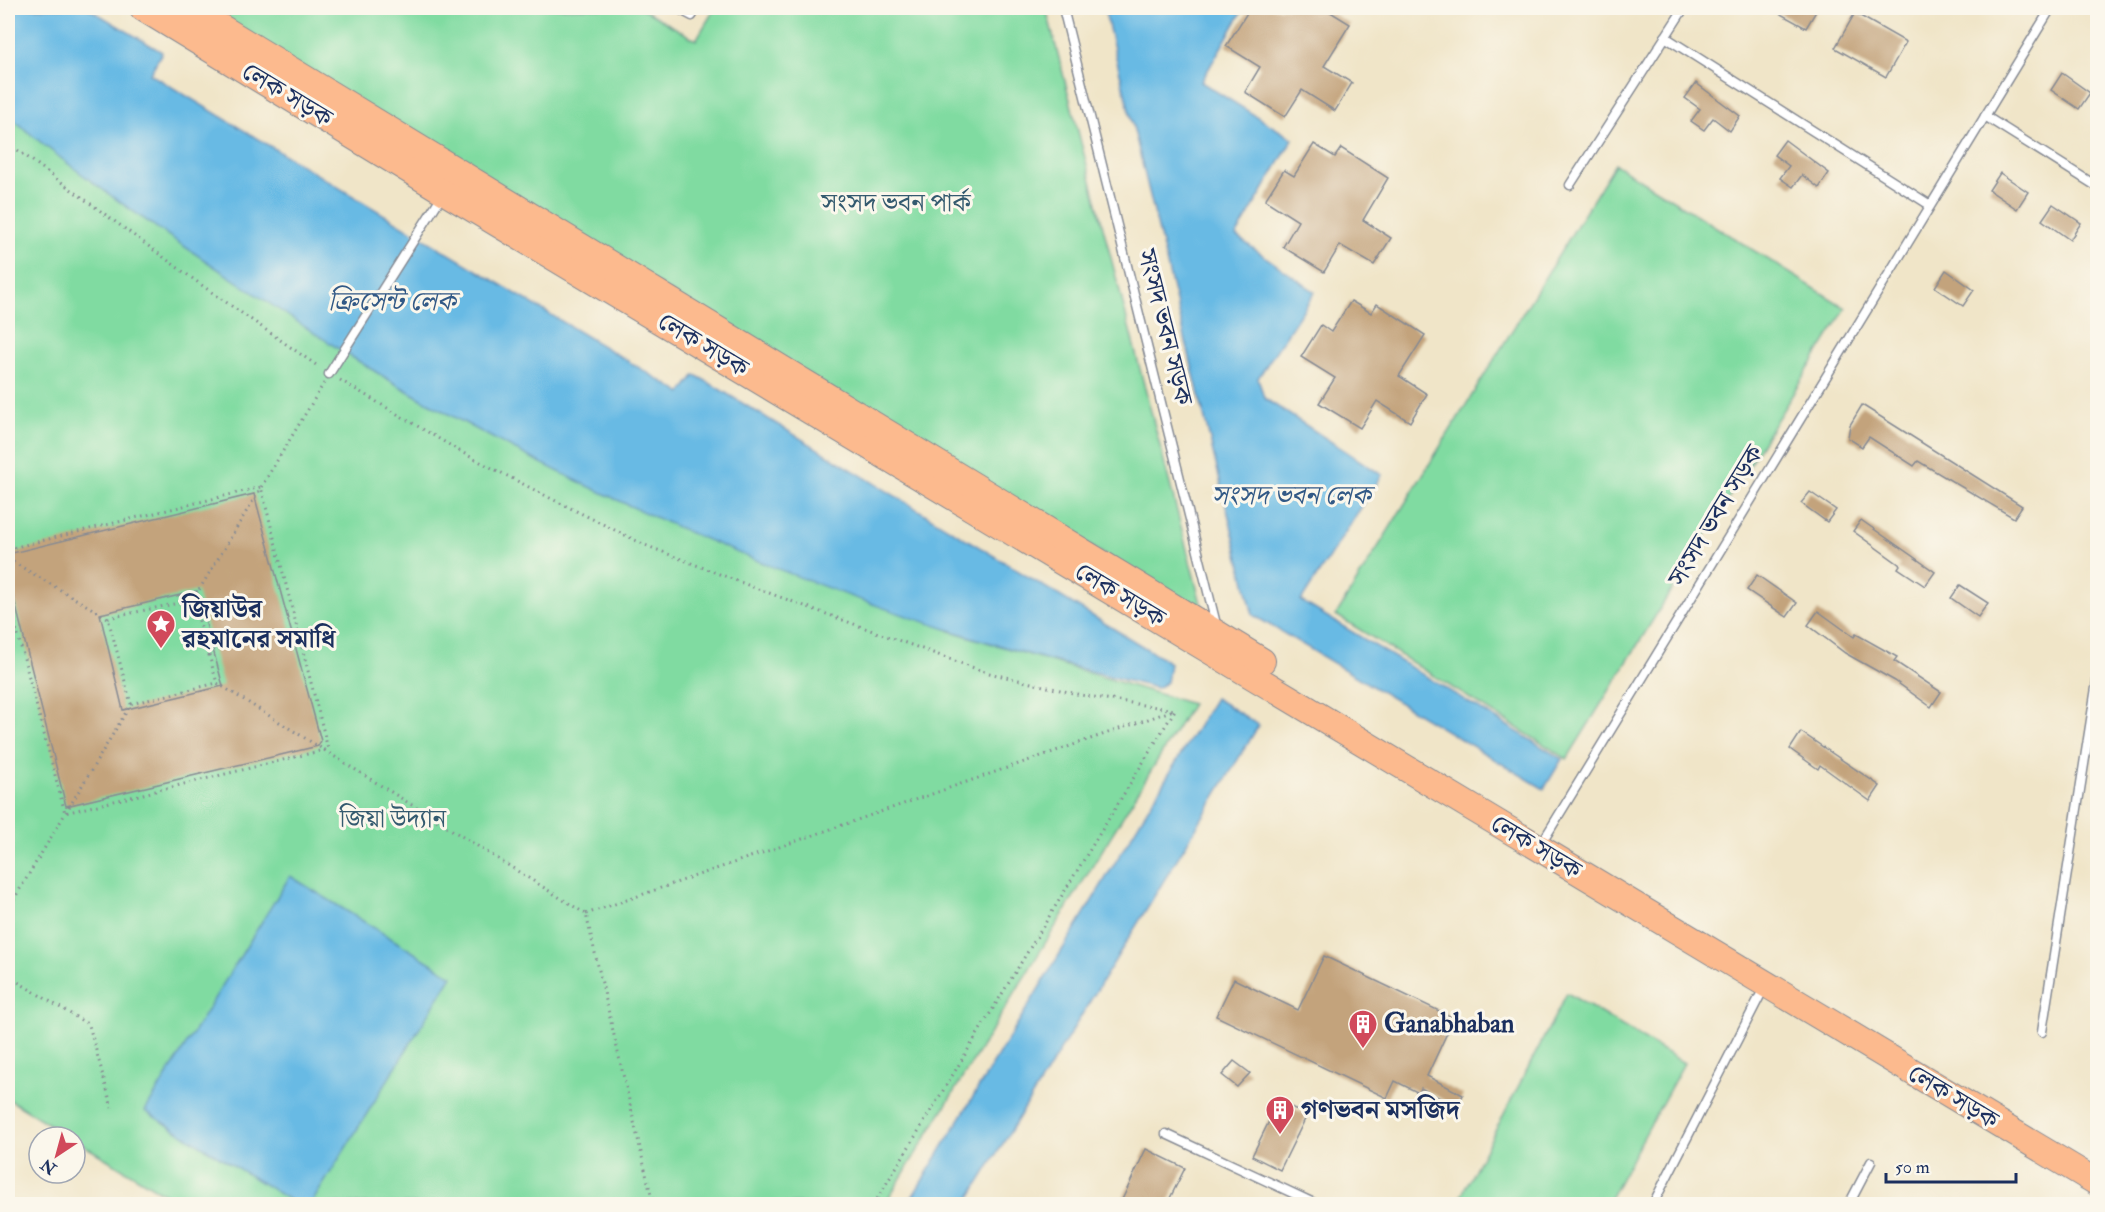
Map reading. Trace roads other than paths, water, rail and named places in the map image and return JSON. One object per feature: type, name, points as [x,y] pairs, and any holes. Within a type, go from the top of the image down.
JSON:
[{"type":"main road","name":"লেক সড়ক","points":[[143,8],[445,192],[1221,646],[1543,842],[1766,986],[2097,1183]]},
{"type":"main road","points":[[189,8],[1221,646]]},
{"type":"main road","points":[[1543,842],[2097,1170]]},
{"type":"lane","points":[[677,8],[692,16],[697,8]]},
{"type":"lane","name":"সংসদ ভবন সড়ক","points":[[1063,8],[1221,646]]},
{"type":"lane","points":[[1570,186],[1684,8]]},
{"type":"lane","name":"সংসদ ভবন সড়ক","points":[[1543,842],[2051,8]]},
{"type":"lane","points":[[1665,37],[1930,205]]},
{"type":"lane","points":[[1985,116],[2097,187]]},
{"type":"lane","points":[[329,374],[445,192]]},
{"type":"lane","points":[[2042,1032],[2097,675]]},
{"type":"lane","points":[[1653,1204],[1766,986]]},
{"type":"lane","points":[[1166,1134],[1316,1204]]},
{"type":"lane","points":[[1849,1204],[1871,1162]]},
{"type":"water","name":"ক্রিসেন্ট লেক","points":[[8,8],[88,8],[162,52],[150,74],[681,393],[695,375],[706,381],[1170,663],[1167,682],[1157,688],[1064,664],[881,607],[791,574],[702,538],[614,498],[528,456],[417,396],[314,333],[150,223],[63,160],[8,115]]},
{"type":"water","name":"সংসদ ভবন লেক","points":[[1104,8],[1244,8],[1201,82],[1293,139],[1236,236],[1315,292],[1258,378],[1264,398],[1382,475],[1301,601],[1562,759],[1544,789],[1253,615]]},
{"type":"water","points":[[1215,698],[1259,725],[966,1204],[908,1204]]},
{"type":"water","points":[[290,876],[452,976],[311,1204],[296,1204],[145,1111]]},
{"type":"place","name":"জিয়াউর রহমানের সমাধি","points":[[161,650]]},
{"type":"place","name":"Ganabhaban","points":[[1363,1050]]},
{"type":"place","name":"গণভবন মসজিদ","points":[[1280,1136]]},
{"type":"park label","name":"সংসদ ভবন পার্ক","points":[[896,203]]},
{"type":"park label","name":"জিয়া উদ্যান","points":[[393,819]]}]
